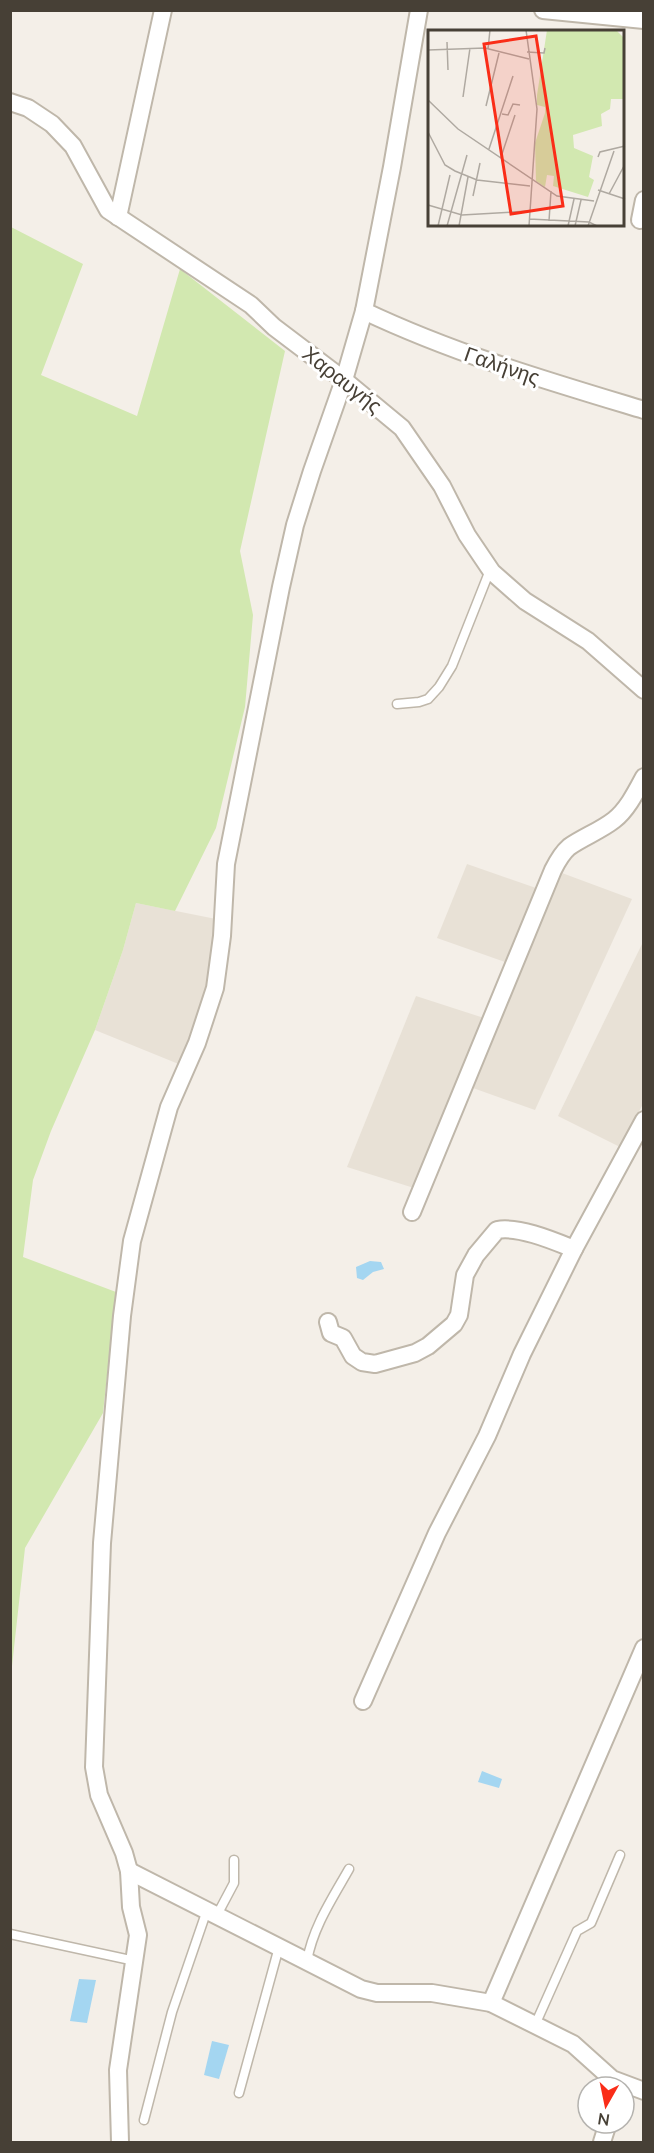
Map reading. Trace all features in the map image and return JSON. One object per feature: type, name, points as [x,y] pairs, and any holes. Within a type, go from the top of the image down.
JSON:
[{"type":"street","points":[[118,218],[163,10]]},
{"type":"street","points":[[120,2142],[118,2070],[136,1961],[138,1935],[131,1907],[129,1871],[118,1838],[99,1796],[94,1767],[102,1543],[122,1316],[132,1241],[169,1107],[197,1043],[215,988],[222,936],[225,864],[281,587],[295,525],[344,380],[364,311],[419,10]]},
{"type":"street","points":[[543,10],[644,20]]},
{"type":"street","name":"Χαραυγής","points":[[10,102],[28,108],[52,124],[73,147],[108,210],[251,305],[282,334],[344,380],[402,428],[442,486],[467,535],[490,569],[525,601],[588,641],[644,690]]},
{"type":"street","points":[[640,220],[644,200]]},
{"type":"street","name":"Γαλήνης","points":[[364,311],[414,335],[502,367],[644,410]]},
{"type":"street","points":[[412,1212],[553,870],[569,847],[601,830],[616,818],[644,777]]},
{"type":"street","points":[[363,1701],[437,1533],[487,1436],[518,1362],[574,1249],[644,1120]]},
{"type":"street","points":[[328,1322],[331,1333],[343,1338],[353,1356],[362,1362],[375,1364],[416,1353],[454,1324],[459,1315],[465,1275],[476,1255],[497,1230],[512,1229],[574,1249]]},
{"type":"street","points":[[491,2003],[644,1648]]},
{"type":"street","points":[[129,1871],[361,1989],[377,1993],[432,1993],[491,2003],[573,2044],[608,2075]]},
{"type":"lane","points":[[397,704],[428,699],[440,687],[452,666],[490,569]]},
{"type":"lane","points":[[535,2026],[577,1931],[591,1923],[620,1855]]},
{"type":"lane","points":[[144,2120],[172,2012],[212,1913],[234,1883],[234,1860]]},
{"type":"lane","points":[[307,1961],[310,1943],[317,1925],[349,1869]]},
{"type":"lane","points":[[10,1934],[136,1961]]},
{"type":"lane","points":[[239,2093],[279,1947]]},
{"type":"shaded area","points":[[467,864],[536,888],[505,962],[437,938]]},
{"type":"shaded area","points":[[562,873],[632,899],[535,1110],[473,1088]]},
{"type":"shaded area","points":[[136,903],[216,919],[205,997],[181,1065],[95,1030],[123,950]]},
{"type":"shaded area","points":[[643,942],[643,1104],[620,1147],[558,1116]]},
{"type":"shaded area","points":[[416,996],[484,1018],[414,1188],[347,1167]]},
{"type":"green space","points":[[11,227],[83,264],[41,375],[137,416],[180,269],[285,351],[240,551],[253,615],[245,707],[216,828],[175,911],[136,903],[123,950],[95,1030],[51,1131],[33,1180],[23,1257],[116,1292],[103,1413],[25,1548],[12,1666],[11,1764]]},
{"type":"water","points":[[370,1261],[381,1262],[384,1269],[373,1272],[363,1280],[357,1278],[356,1267]]},
{"type":"water","points":[[482,1771],[502,1779],[499,1788],[478,1782]]},
{"type":"water","points":[[79,1979],[96,1980],[87,2023],[70,2021]]},
{"type":"water","points":[[212,2041],[229,2045],[219,2079],[204,2075]]}]
